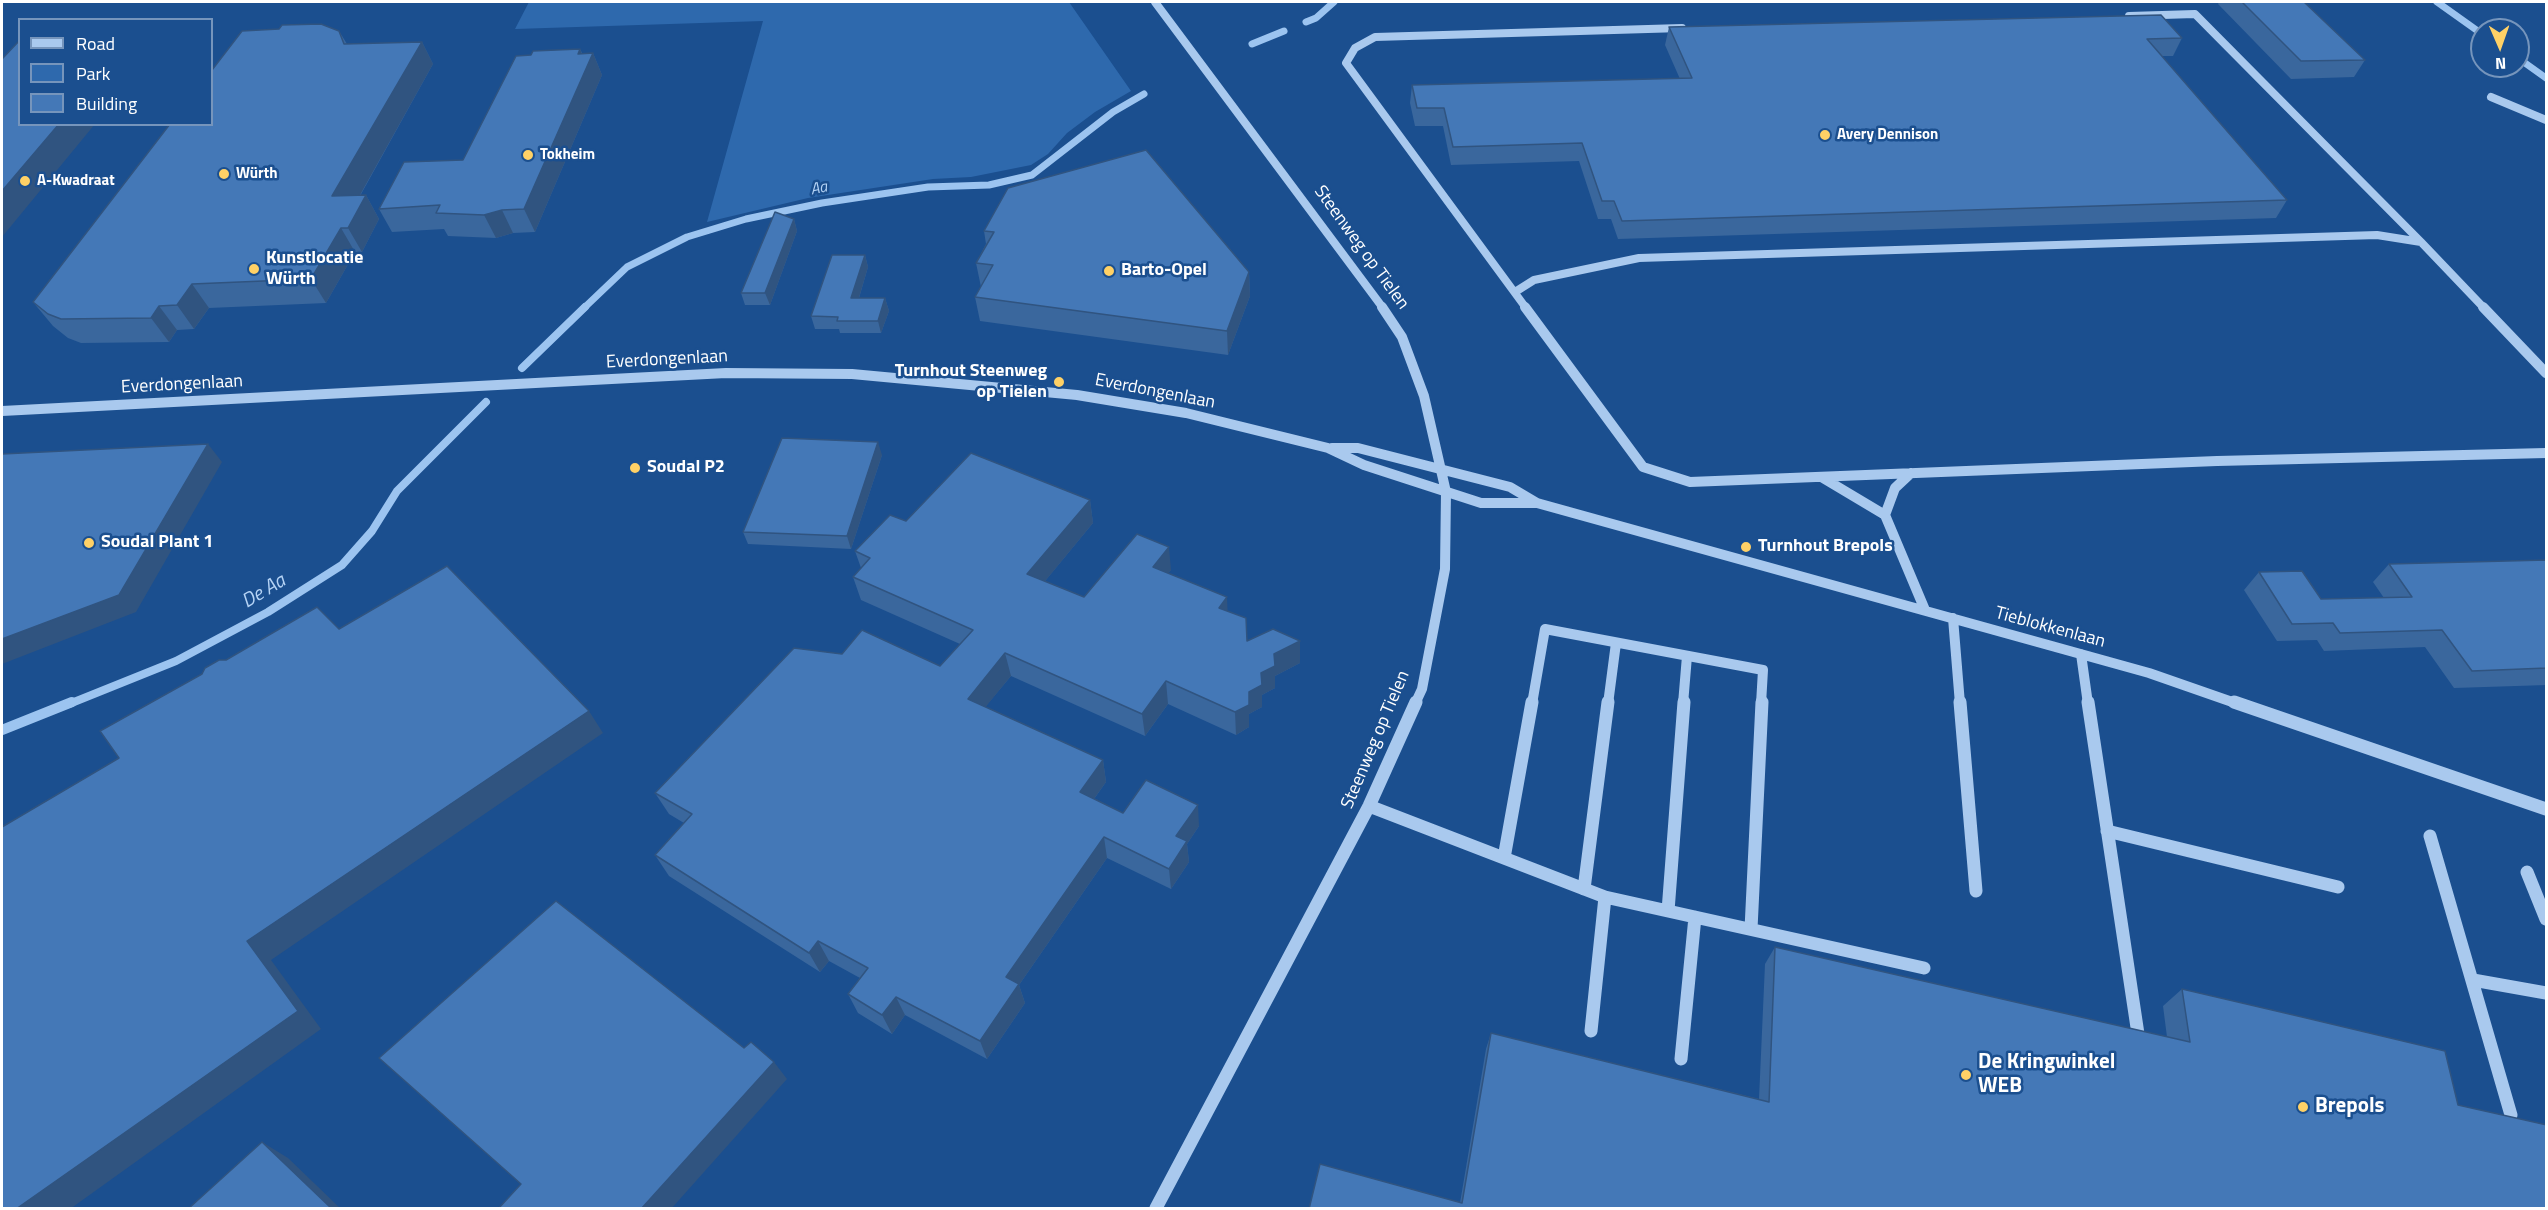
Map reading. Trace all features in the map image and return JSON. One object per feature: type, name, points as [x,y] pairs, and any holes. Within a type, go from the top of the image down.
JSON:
[{"type":"street","name":"Steenweg op Tielen","points":[[1155,2],[1366,282],[1402,337],[1424,396],[1446,492],[1445,569],[1422,689],[1369,806],[1246,1034],[1156,1209]]},
{"type":"street","points":[[2124,16],[2195,14],[2547,373]]},
{"type":"street","points":[[1696,28],[1375,37],[1355,48],[1346,63],[1643,467],[1690,482],[2547,453]]},
{"type":"street","points":[[2491,97],[2547,120]]},
{"type":"street","points":[[1515,292],[1534,280],[1639,258],[2377,235],[2421,242]]},
{"type":"street","name":"Everdongenlaan","points":[[2,411],[726,373],[852,374],[961,382],[1077,395],[1186,413],[1328,448],[1364,465],[1446,492]]},
{"type":"street","name":"Everdongenlaan","points":[[1328,448],[1358,448],[1442,468]]},
{"type":"street","name":"Tieblokkenlaan","points":[[1442,468],[1510,487],[1537,503],[2149,673],[2547,809]]},
{"type":"street","points":[[1885,515],[1895,488],[1911,473]]},
{"type":"street","points":[[1821,477],[1885,515],[1925,610]]},
{"type":"street","name":"Tieblokkenlaan","points":[[1446,492],[1481,503],[1537,503]]},
{"type":"street","points":[[1953,618],[1977,891]]},
{"type":"street","points":[[1504,858],[1545,629],[1763,670],[1751,929]]},
{"type":"street","points":[[1584,889],[1616,643]]},
{"type":"street","points":[[2081,654],[2138,1034]]},
{"type":"street","points":[[1668,911],[1687,656]]},
{"type":"street","points":[[1369,806],[1605,897],[1924,968]]},
{"type":"street","points":[[2108,831],[2338,887]]},
{"type":"street","points":[[2430,836],[2511,1115]]},
{"type":"street","points":[[2527,872],[2547,919]]},
{"type":"street","points":[[1591,1031],[1605,897]]},
{"type":"street","points":[[1681,1059],[1695,917]]},
{"type":"street","points":[[2473,980],[2547,993]]},
{"type":"green space","points":[[529,2],[1069,2],[1131,91],[1095,112],[1067,133],[1048,154],[1031,165],[971,177],[933,179],[808,198],[707,222],[763,21],[515,29]]},
{"type":"building","points":[[2242,2],[2304,2],[2365,60],[2301,61]]},
{"type":"building","name":"Avery Dennison","points":[[2161,15],[2182,38],[2147,39],[2287,200],[1622,221],[1614,201],[1602,201],[1582,143],[1453,147],[1444,108],[1417,108],[1412,85],[1692,78],[1669,27]]},
{"type":"building","points":[[321,24],[339,31],[344,44],[422,42],[332,196],[366,195],[348,228],[341,228],[311,279],[192,284],[177,305],[159,306],[151,318],[61,319],[48,314],[33,302],[168,126],[213,126],[213,69],[242,31],[279,29],[282,25]]},
{"type":"building","points":[[18,42],[18,126],[57,126],[2,191],[2,59]]},
{"type":"building","points":[[580,49],[578,54],[593,53],[524,209],[502,210],[484,215],[436,213],[440,205],[379,209],[404,162],[463,160],[516,56],[531,55],[533,51]]},
{"type":"building","name":"Barto-Opel","points":[[1146,150],[1249,272],[1227,331],[975,297],[993,265],[976,263],[994,232],[984,231],[1008,188]]},
{"type":"building","points":[[775,212],[794,219],[765,293],[741,293]]},
{"type":"building","points":[[832,255],[865,255],[851,298],[885,298],[878,321],[837,321],[838,317],[811,316]]},
{"type":"building","points":[[782,438],[878,442],[847,536],[743,532]]},
{"type":"building","name":"Soudal Plant 1","points":[[208,444],[119,595],[2,639],[2,454]]},
{"type":"building","points":[[971,453],[1090,500],[1027,574],[1084,597],[1137,534],[1169,547],[1153,567],[1227,597],[1219,608],[1246,618],[1247,641],[1273,629],[1300,641],[1274,654],[1275,666],[1261,673],[1262,685],[1249,692],[1249,705],[1235,712],[1166,681],[1142,714],[1005,653],[968,699],[1103,760],[1080,792],[1123,813],[1146,780],[1198,805],[1176,836],[1187,841],[1169,869],[1104,837],[1006,977],[1019,984],[980,1041],[896,997],[882,1015],[848,994],[868,968],[818,941],[809,953],[655,855],[692,814],[655,793],[794,648],[842,654],[862,630],[940,666],[973,630],[853,577],[870,558],[855,551],[890,515],[906,521]]},
{"type":"building","points":[[2547,560],[2547,668],[2472,671],[2442,630],[2340,633],[2333,623],[2292,624],[2259,572],[2302,571],[2321,599],[2412,597],[2389,564]]},
{"type":"building","points":[[447,566],[589,711],[247,941],[298,1011],[16,1209],[2,1209],[2,827],[119,758],[100,731],[202,674],[205,668],[219,660],[226,660],[317,607],[339,629]]},
{"type":"building","points":[[556,901],[744,1048],[751,1042],[774,1062],[641,1209],[498,1209],[521,1184],[379,1058]]},
{"type":"building","name":"De Kringwinkel WEB","points":[[1775,947],[2190,1042],[2182,989],[2445,1051],[2458,1105],[2547,1125],[2547,1209],[1309,1209],[1320,1164],[1462,1203],[1491,1033],[1769,1102]]},
{"type":"building","points":[[262,1142],[332,1209],[188,1209]]},
{"type":"waterway","name":"Aa","points":[[1306,22],[1316,18],[1334,2]]},
{"type":"waterway","points":[[2437,2],[2470,25]]},
{"type":"waterway","name":"Aa","points":[[1252,44],[1284,31]]},
{"type":"waterway","points":[[2530,67],[2546,78]]},
{"type":"waterway","name":"Aa","points":[[584,308],[627,267],[687,237],[746,219],[822,203],[928,187],[989,185],[1032,175],[1113,112],[1144,94]]},
{"type":"waterway","name":"Aa","points":[[522,368],[585,307]]},
{"type":"waterway","name":"De Aa","points":[[69,704],[176,661],[268,612],[342,565],[372,531],[397,491],[486,402]]},
{"type":"waterway","name":"De Aa","points":[[2,730],[72,702]]},
{"type":"place","name":"Avery Dennison","points":[[1825,135]]},
{"type":"place","name":"Tokheim","points":[[528,155]]},
{"type":"place","name":"Würth","points":[[224,174]]},
{"type":"place","name":"A-Kwadraat","points":[[25,181]]},
{"type":"place","name":"Kunstlocatie Würth","points":[[254,269]]},
{"type":"place","name":"Barto-Opel","points":[[1109,271]]},
{"type":"place","name":"Turnhout Steenweg op Tielen","points":[[1059,382]]},
{"type":"place","name":"Soudal P2","points":[[635,468]]},
{"type":"place","name":"Soudal Plant 1","points":[[89,543]]},
{"type":"place","name":"Turnhout Brepols","points":[[1746,547]]},
{"type":"place","name":"De Kringwinkel WEB","points":[[1966,1075]]},
{"type":"place","name":"Brepols","points":[[2303,1107]]}]
